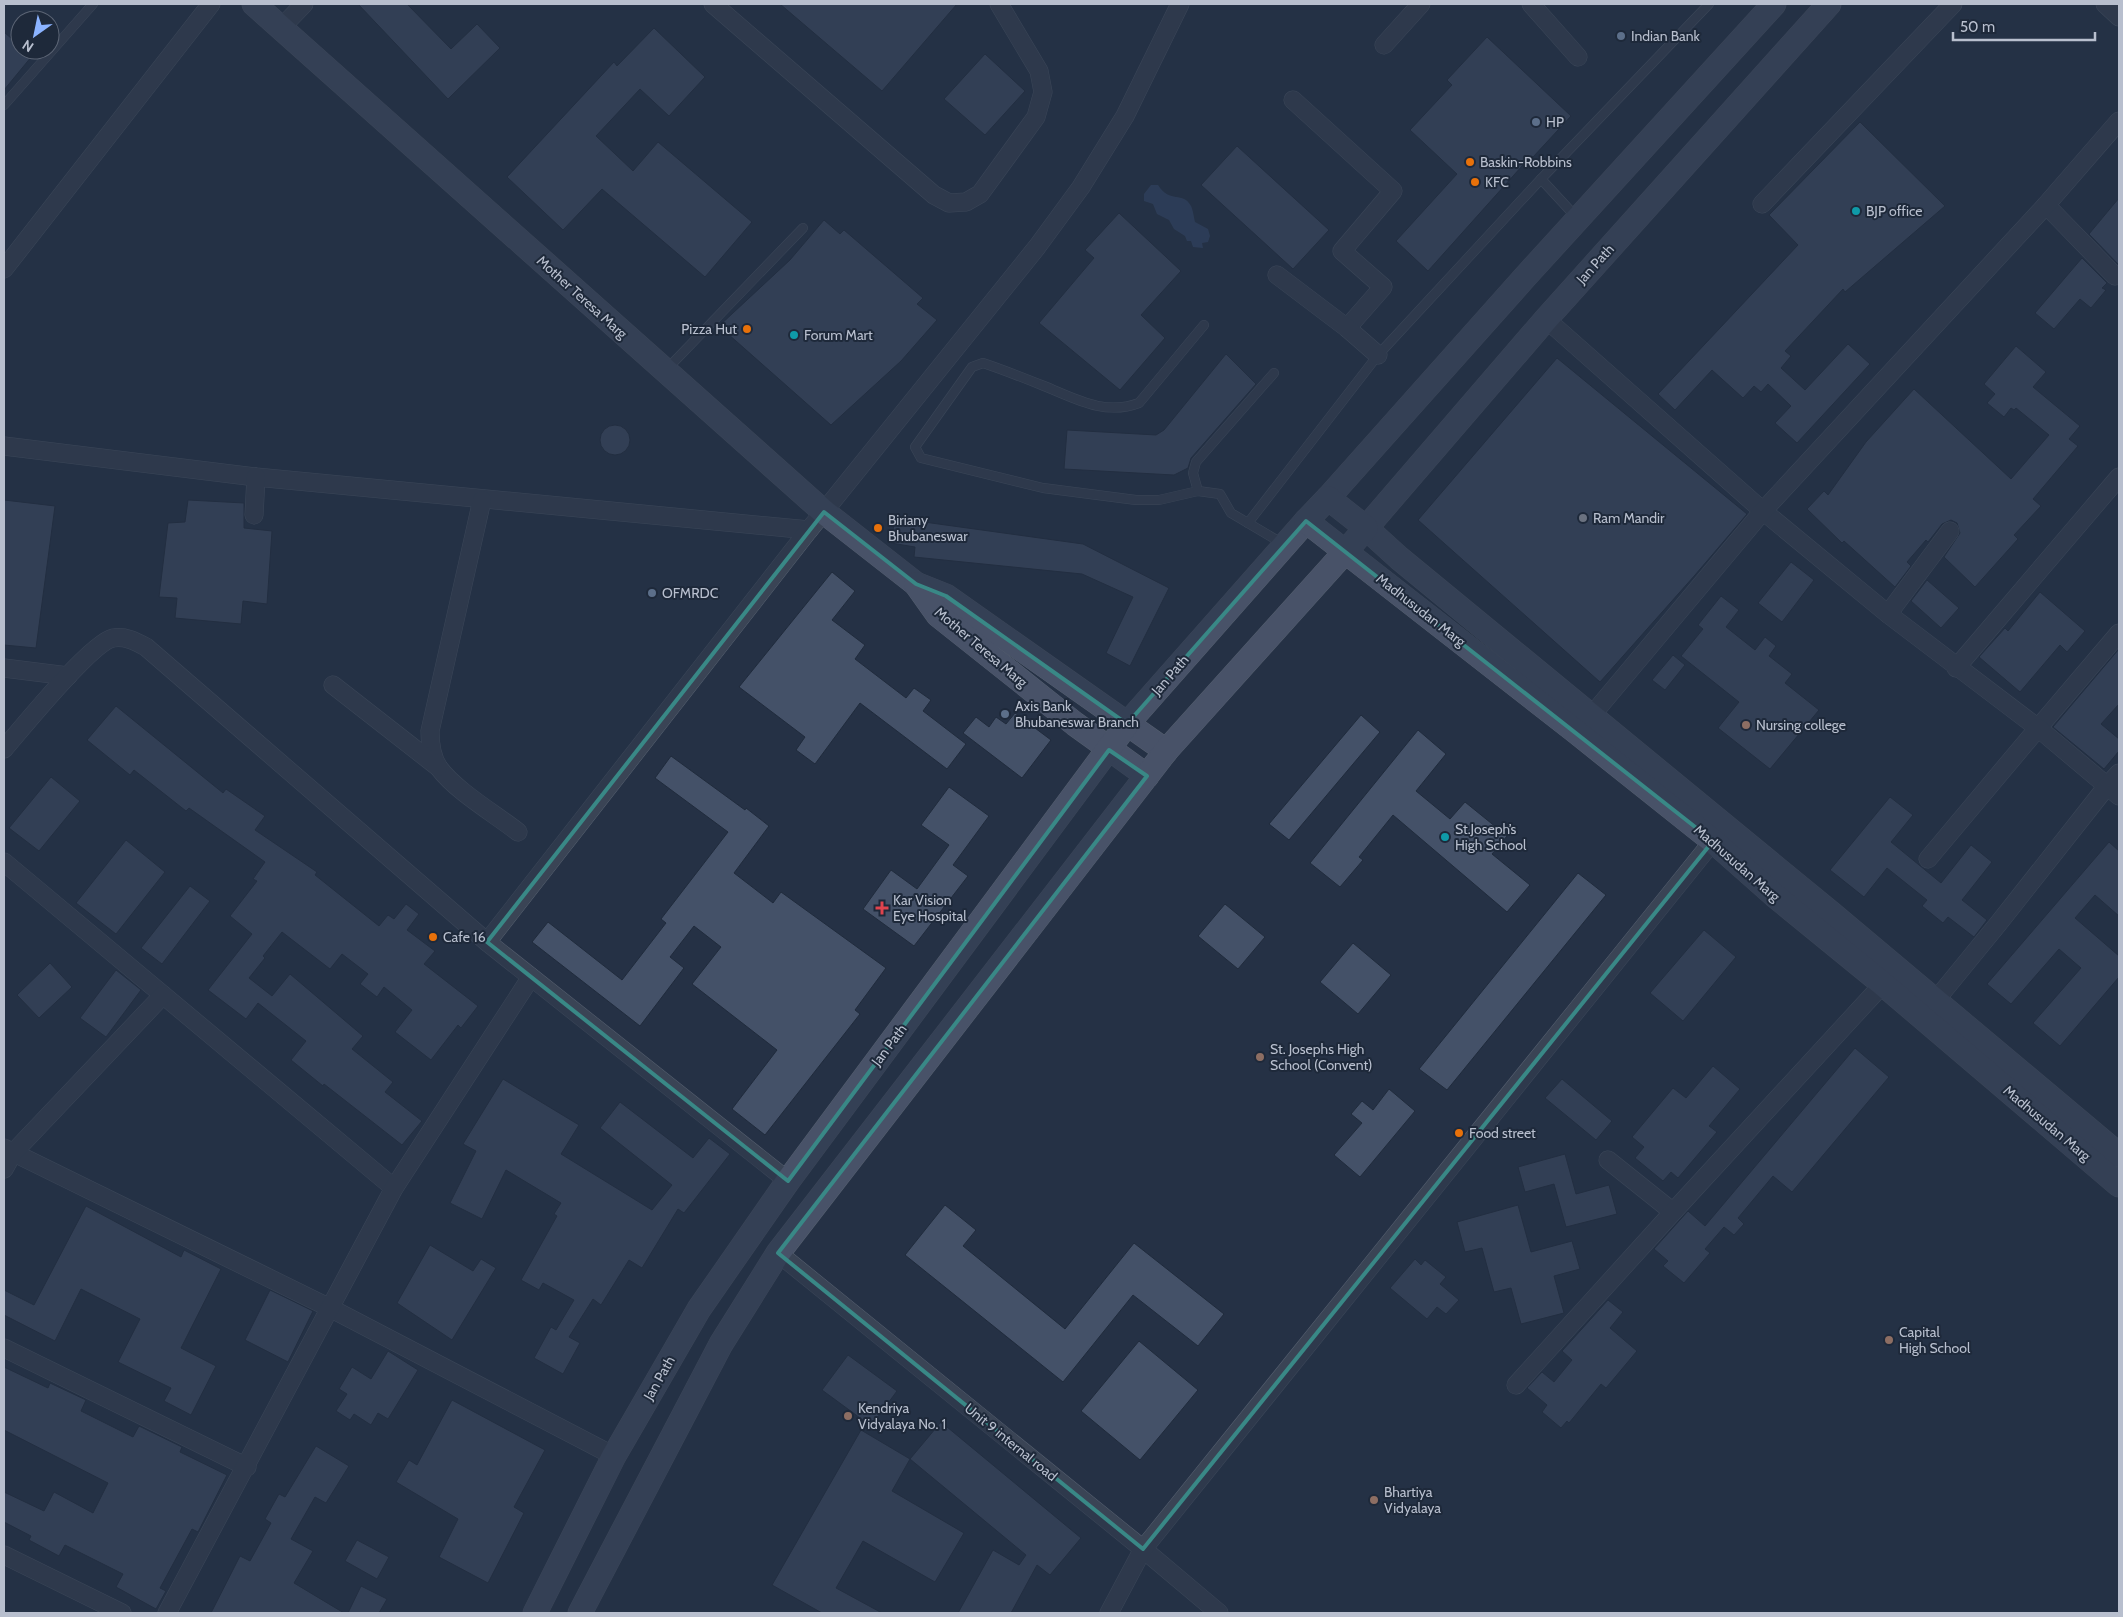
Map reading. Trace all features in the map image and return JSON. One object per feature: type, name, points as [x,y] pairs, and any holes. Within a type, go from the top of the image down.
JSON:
[{"type":"main road","name":"Mother Teresa Marg","points":[[254,4],[824,512],[916,584],[946,596],[1166,751]]},
{"type":"main road","points":[[1328,498],[1578,218],[1774,4]]},
{"type":"main road","name":"Jan Path","points":[[1345,552],[1546,319],[1829,4]]},
{"type":"main road","name":"Jan Path","points":[[535,1613],[614,1456],[698,1309],[788,1181],[1127,724],[1328,498]]},
{"type":"main road","name":"Madhusudan Marg","points":[[1328,498],[1935,1001],[2114,1163]]},
{"type":"main road","name":"Madhusudan Marg","points":[[1306,521],[1713,841],[1808,924],[1883,984],[2114,1163]]},
{"type":"main road","points":[[580,1613],[721,1344],[778,1253],[1166,751],[1345,552]]},
{"type":"main road","name":"Mother Teresa Marg","points":[[916,584],[938,615],[1074,724],[1147,776]]},
{"type":"street","points":[[4,269],[211,4]]},
{"type":"street","points":[[281,28],[304,4]]},
{"type":"street","points":[[714,4],[934,195],[949,203],[966,202],[980,194],[1036,117],[1043,92],[1039,71],[999,4]]},
{"type":"street","points":[[488,942],[809,530],[1037,247],[1081,187],[1125,116],[1178,4]]},
{"type":"street","points":[[1384,44],[1421,4]]},
{"type":"street","points":[[1532,4],[1578,57]]},
{"type":"street","points":[[1762,204],[1954,4]]},
{"type":"street","points":[[2106,4],[2119,18]]},
{"type":"street","points":[[1293,100],[1393,191],[1342,251],[1383,287],[1347,328]]},
{"type":"street","points":[[1592,715],[1763,511],[2046,205],[2119,121]]},
{"type":"street","points":[[2046,205],[2115,276]]},
{"type":"street","points":[[1277,275],[1347,328],[1378,355]]},
{"type":"street","points":[[1546,319],[1763,511],[1888,614],[1956,668],[2038,728],[2113,791]]},
{"type":"street","points":[[4,446],[256,476],[482,500],[809,530]]},
{"type":"street","points":[[254,515],[256,476]]},
{"type":"street","points":[[1956,668],[2119,477]]},
{"type":"street","points":[[438,767],[430,744],[430,731],[482,500]]},
{"type":"street","points":[[1888,614],[1950,531]]},
{"type":"street","points":[[1928,859],[2119,633]]},
{"type":"street","points":[[4,749],[68,676],[102,643],[113,638],[129,638],[146,646],[488,942],[788,1181]]},
{"type":"street","points":[[4,668],[68,676]]},
{"type":"street","points":[[333,685],[438,767],[452,782],[518,832]]},
{"type":"street","points":[[1935,1001],[1998,924],[2113,791],[2119,773]]},
{"type":"street","points":[[1109,1613],[1143,1549],[1713,841]]},
{"type":"street","points":[[4,862],[394,1188]]},
{"type":"street","points":[[168,1613],[394,1188],[530,977]]},
{"type":"street","points":[[1516,1385],[1883,984]]},
{"type":"street","points":[[4,1169],[8,1151],[163,995]]},
{"type":"street","points":[[8,1151],[330,1308],[614,1456]]},
{"type":"street","points":[[1608,1160],[1673,1212]]},
{"type":"street","name":"Unit 9 internal road","points":[[778,1253],[1143,1549],[1219,1613]]},
{"type":"street","points":[[4,1348],[247,1467]]},
{"type":"street","points":[[4,1555],[122,1613]]},
{"type":"lane","points":[[4,105],[93,4]]},
{"type":"lane","points":[[1248,523],[1378,355],[1541,178],[1709,4]]},
{"type":"lane","points":[[1541,178],[1578,218]]},
{"type":"lane","points":[[665,371],[803,228]]},
{"type":"lane","points":[[1204,326],[1139,403],[1126,408],[1113,409],[1080,402],[983,362],[972,367],[915,447],[920,458],[1043,488],[1136,500],[1159,500],[1198,491],[1220,494],[1231,513],[1285,545]]},
{"type":"lane","points":[[1198,491],[1193,473],[1196,462],[1274,373]]},
{"type":"highlighted area","points":[[824,512],[916,584],[946,596],[1127,724],[1306,521],[1713,841],[1143,1549],[778,1253],[1147,776],[1109,750],[788,1181],[487,942]]},
{"type":"water","points":[[1151,185],[1158,185],[1167,194],[1188,202],[1192,208],[1195,222],[1208,229],[1210,236],[1208,242],[1202,243],[1203,248],[1193,247],[1191,241],[1187,241],[1185,236],[1174,229],[1169,220],[1157,214],[1153,204],[1144,201],[1144,194]]},
{"type":"building","points":[[358,4],[407,4],[451,49],[477,24],[500,48],[448,99]]},
{"type":"building","points":[[780,4],[957,4],[882,91]]},
{"type":"building","points":[[654,28],[705,77],[669,116],[640,89],[596,136],[633,171],[658,142],[752,222],[705,277],[602,189],[563,230],[507,177],[614,62],[617,66]]},
{"type":"building","points":[[4,32],[10,37],[10,60],[29,60],[4,90]]},
{"type":"building","points":[[1487,37],[1571,116],[1533,157],[1531,156],[1428,271],[1396,241],[1457,174],[1410,130],[1452,85],[1447,80]]},
{"type":"building","points":[[985,54],[1025,91],[985,135],[944,99]]},
{"type":"building","points":[[1860,122],[1945,206],[1845,292],[1843,289],[1785,351],[1791,356],[1781,368],[1805,390],[1848,344],[1870,364],[1797,443],[1775,423],[1791,406],[1768,384],[1761,392],[1754,386],[1743,398],[1712,370],[1675,410],[1658,394],[1798,245],[1769,215]]},
{"type":"building","points":[[1237,146],[1329,230],[1293,269],[1201,185]]},
{"type":"building","points":[[2119,198],[2119,265],[2089,234]]},
{"type":"building","points":[[1119,213],[1181,271],[1141,315],[1165,338],[1120,390],[1039,323],[1094,258],[1085,250]]},
{"type":"building","points":[[824,220],[840,234],[844,230],[923,298],[917,304],[937,320],[901,361],[831,425],[719,326],[790,260]]},
{"type":"building","points":[[2082,258],[2107,283],[2102,288],[2106,290],[2091,308],[2080,299],[2054,329],[2035,313]]},
{"type":"building","points":[[2016,346],[2046,372],[2033,387],[2080,426],[2069,439],[2078,446],[2033,499],[2041,506],[2014,535],[2018,539],[1975,587],[1944,557],[1960,533],[1957,523],[1951,520],[1942,524],[1928,542],[1926,540],[1907,562],[1911,566],[1895,587],[1844,541],[1842,543],[1807,509],[1824,491],[1828,495],[1866,442],[1914,389],[2011,479],[2049,435],[2016,408],[2014,410],[2011,408],[2004,417],[1987,403],[1995,394],[1984,384]]},
{"type":"building","points":[[1226,354],[1256,384],[1191,458],[1188,468],[1174,475],[1064,469],[1067,430],[1156,435],[1164,430]]},
{"type":"building","name":"Ram Mandir","points":[[1557,358],[1747,514],[1600,682],[1418,520]]},
{"type":"building","points":[[615,425],[621,426],[629,434],[629,446],[621,454],[615,455],[609,454],[601,446],[600,440],[601,434],[609,426]]},
{"type":"building","points":[[4,500],[55,506],[36,648],[4,645]]},
{"type":"building","points":[[188,500],[244,503],[244,528],[272,531],[267,604],[243,601],[241,624],[175,618],[177,598],[159,597],[168,523],[185,522]]},
{"type":"building","points":[[895,518],[1083,544],[1169,588],[1130,666],[1106,653],[1133,597],[1082,574],[914,557],[915,547],[891,543]]},
{"type":"building","points":[[1791,562],[1814,580],[1782,622],[1758,603]]},
{"type":"building","points":[[832,572],[855,591],[832,620],[865,645],[855,659],[906,698],[914,688],[931,700],[923,711],[966,744],[947,769],[860,703],[815,764],[796,750],[805,737],[739,687]]},
{"type":"building","points":[[1927,580],[1959,608],[1941,628],[1911,601]]},
{"type":"building","points":[[2040,592],[2085,631],[2067,652],[2060,645],[2020,692],[1979,657],[2005,628],[2008,631]]},
{"type":"building","points":[[1721,596],[1739,610],[1726,627],[1755,650],[1765,637],[1776,646],[1769,656],[1792,674],[1785,683],[1819,710],[1770,769],[1718,728],[1739,702],[1681,656],[1703,629],[1698,625]]},
{"type":"building","points":[[2119,649],[2119,704],[2101,724],[2119,739],[2119,751],[2104,769],[2053,727]]},
{"type":"building","points":[[1673,655],[1685,665],[1665,690],[1652,680]]},
{"type":"building","points":[[116,706],[223,793],[226,789],[265,816],[255,830],[317,872],[315,875],[379,926],[388,915],[394,919],[406,904],[419,914],[407,930],[435,951],[424,964],[478,1006],[461,1028],[458,1025],[431,1060],[395,1032],[412,1010],[384,987],[377,997],[360,984],[368,974],[342,954],[330,969],[282,932],[249,978],[272,996],[290,974],[363,1036],[352,1049],[393,1082],[385,1092],[422,1121],[402,1145],[291,1060],[306,1041],[258,1003],[246,1019],[208,990],[252,934],[230,916],[257,881],[253,879],[265,862],[189,808],[186,811],[134,770],[130,775],[87,740]]},
{"type":"building","points":[[1015,713],[1051,740],[1022,778],[963,733],[976,717],[989,727],[996,717],[1006,724]]},
{"type":"building","points":[[1361,715],[1380,732],[1289,840],[1269,824]]},
{"type":"building","name":"St.Joseph’s High School","points":[[1418,730],[1446,754],[1416,791],[1450,819],[1465,802],[1507,836],[1492,854],[1530,885],[1507,912],[1393,815],[1359,857],[1363,860],[1340,887],[1310,863]]},
{"type":"building","points":[[671,756],[769,826],[734,873],[773,903],[781,892],[886,968],[855,1010],[860,1014],[765,1135],[732,1109],[777,1050],[692,984],[721,947],[694,926],[670,957],[684,968],[640,1026],[532,942],[548,922],[622,980],[666,923],[661,919],[728,832],[655,778]]},
{"type":"building","points":[[51,777],[80,801],[39,851],[9,828]]},
{"type":"building","points":[[949,787],[989,816],[953,865],[968,876],[914,946],[863,909],[891,870],[917,889],[949,845],[921,825]]},
{"type":"building","points":[[1890,797],[1913,815],[1891,842],[1941,883],[1971,845],[1992,862],[1962,900],[1987,920],[1974,937],[1948,917],[1943,923],[1922,906],[1927,900],[1887,868],[1864,897],[1830,870]]},
{"type":"building","points":[[126,840],[165,872],[116,934],[76,903]]},
{"type":"building","points":[[2109,842],[2119,851],[2119,916],[2095,895],[2075,918],[2119,956],[2119,977],[2060,1046],[2033,1023],[2081,968],[2059,949],[2011,1004],[1987,984]]},
{"type":"building","points":[[1578,873],[1606,895],[1447,1090],[1419,1069]]},
{"type":"building","points":[[190,886],[210,901],[162,964],[141,948]]},
{"type":"building","points":[[1225,904],[1265,937],[1238,969],[1198,936]]},
{"type":"building","points":[[1704,930],[1736,957],[1683,1021],[1650,993]]},
{"type":"building","points":[[1353,943],[1391,975],[1358,1014],[1320,982]]},
{"type":"building","points":[[50,963],[72,987],[39,1018],[17,995]]},
{"type":"building","points":[[116,970],[141,990],[106,1037],[80,1018]]},
{"type":"building","points":[[1855,1048],[1889,1077],[1792,1192],[1773,1176],[1738,1218],[1744,1224],[1734,1235],[1724,1227],[1705,1249],[1710,1253],[1684,1283],[1663,1266],[1668,1261],[1654,1249],[1688,1211],[1705,1226]]},
{"type":"building","points":[[1713,1066],[1740,1089],[1709,1126],[1717,1132],[1678,1178],[1671,1172],[1663,1181],[1635,1158],[1644,1147],[1632,1137],[1673,1088],[1686,1098]]},
{"type":"building","points":[[503,1079],[579,1125],[561,1154],[652,1210],[672,1185],[600,1128],[620,1102],[693,1158],[709,1138],[730,1154],[684,1213],[678,1209],[642,1268],[629,1260],[601,1305],[593,1299],[569,1337],[580,1343],[563,1374],[534,1358],[551,1327],[556,1330],[574,1300],[543,1283],[539,1290],[521,1280],[557,1216],[554,1214],[561,1203],[506,1170],[482,1219],[450,1203],[476,1151],[463,1144]]},
{"type":"building","points":[[1562,1079],[1612,1121],[1596,1140],[1545,1098]]},
{"type":"building","points":[[1389,1089],[1415,1111],[1360,1177],[1334,1155],[1362,1123],[1351,1114],[1362,1101],[1373,1110]]},
{"type":"building","points":[[1565,1154],[1576,1194],[1609,1185],[1617,1214],[1566,1227],[1554,1184],[1525,1192],[1518,1167]]},
{"type":"building","points":[[945,1205],[976,1230],[963,1246],[1065,1329],[1134,1243],[1224,1314],[1198,1346],[1133,1295],[1063,1382],[905,1255]]},
{"type":"building","points":[[1518,1205],[1531,1252],[1572,1241],[1580,1269],[1554,1276],[1564,1313],[1521,1324],[1511,1288],[1494,1292],[1482,1248],[1465,1252],[1457,1222]]},
{"type":"building","points":[[86,1206],[181,1257],[184,1250],[221,1269],[181,1348],[216,1366],[191,1415],[164,1401],[171,1388],[118,1362],[140,1319],[81,1289],[55,1341],[4,1315],[4,1290],[34,1305]]},
{"type":"building","points":[[430,1245],[473,1271],[481,1259],[496,1268],[452,1340],[397,1303]]},
{"type":"building","points":[[1415,1259],[1421,1265],[1425,1260],[1446,1277],[1440,1284],[1459,1300],[1446,1314],[1437,1307],[1427,1319],[1390,1288]]},
{"type":"building","points":[[270,1290],[313,1311],[288,1362],[245,1340]]},
{"type":"building","points":[[1608,1300],[1623,1312],[1610,1328],[1637,1351],[1606,1388],[1601,1384],[1569,1423],[1567,1421],[1561,1428],[1542,1412],[1547,1405],[1527,1388],[1542,1372],[1554,1382],[1572,1360],[1562,1351]]},
{"type":"building","points":[[1139,1341],[1198,1390],[1140,1460],[1081,1411]]},
{"type":"building","points":[[388,1351],[418,1370],[388,1419],[378,1413],[371,1425],[354,1414],[350,1420],[336,1411],[347,1394],[339,1389],[352,1367],[371,1379]]},
{"type":"building","points":[[848,1355],[897,1391],[871,1426],[822,1390]]},
{"type":"building","points":[[4,1367],[48,1388],[50,1383],[86,1400],[81,1411],[133,1437],[139,1426],[182,1447],[180,1452],[227,1475],[198,1532],[192,1529],[160,1588],[166,1591],[156,1609],[116,1587],[123,1574],[65,1545],[59,1556],[29,1540],[31,1536],[4,1522],[4,1492],[44,1511],[54,1492],[93,1513],[108,1483],[4,1430]]},
{"type":"building","points":[[452,1400],[545,1450],[514,1507],[524,1513],[488,1583],[439,1557],[458,1519],[396,1482],[409,1460],[417,1465]]},
{"type":"building","points":[[941,1422],[1081,1538],[1050,1575],[1037,1565],[1011,1613],[958,1613],[993,1550],[1019,1565],[1026,1555],[910,1459]]},
{"type":"building","points":[[861,1430],[910,1459],[892,1491],[964,1533],[935,1582],[863,1541],[836,1588],[882,1613],[822,1613],[772,1585]]},
{"type":"building","points":[[316,1446],[349,1466],[326,1503],[315,1497],[291,1539],[313,1551],[294,1583],[344,1613],[211,1613],[240,1556],[250,1561],[271,1523],[265,1519],[279,1494],[285,1497]]},
{"type":"building","points":[[357,1540],[389,1557],[377,1579],[345,1561]]},
{"type":"building","points":[[361,1586],[387,1599],[379,1613],[348,1613]]},
{"type":"place","name":"Indian Bank","points":[[1621,36]]},
{"type":"place","name":"HP","points":[[1536,122]]},
{"type":"place","name":"Baskin-Robbins","points":[[1470,162]]},
{"type":"place","name":"KFC","points":[[1475,182]]},
{"type":"place","name":"BJP office","points":[[1856,211]]},
{"type":"place","name":"Pizza Hut","points":[[747,329]]},
{"type":"place","name":"Forum Mart","points":[[794,335]]},
{"type":"place","name":"Ram Mandir","points":[[1583,518]]},
{"type":"place","name":"Biriany Bhubaneswar","points":[[878,528]]},
{"type":"place","name":"OFMRDC","points":[[652,593]]},
{"type":"place","name":"Axis Bank Bhubaneswar Branch","points":[[1005,714]]},
{"type":"place","name":"Nursing college","points":[[1746,725]]},
{"type":"place","name":"St.Joseph’s High School","points":[[1445,837]]},
{"type":"place","name":"Kar Vision Eye Hospital","points":[[882,908]]},
{"type":"place","name":"Cafe 16","points":[[433,937]]},
{"type":"place","name":"St. Josephs High School (Convent)","points":[[1260,1057]]},
{"type":"place","name":"Food street","points":[[1459,1133]]},
{"type":"place","name":"Capital High School","points":[[1889,1340]]},
{"type":"place","name":"Kendriya Vidyalaya No. 1","points":[[848,1416]]},
{"type":"place","name":"Bhartiya Vidyalaya","points":[[1374,1500]]}]
